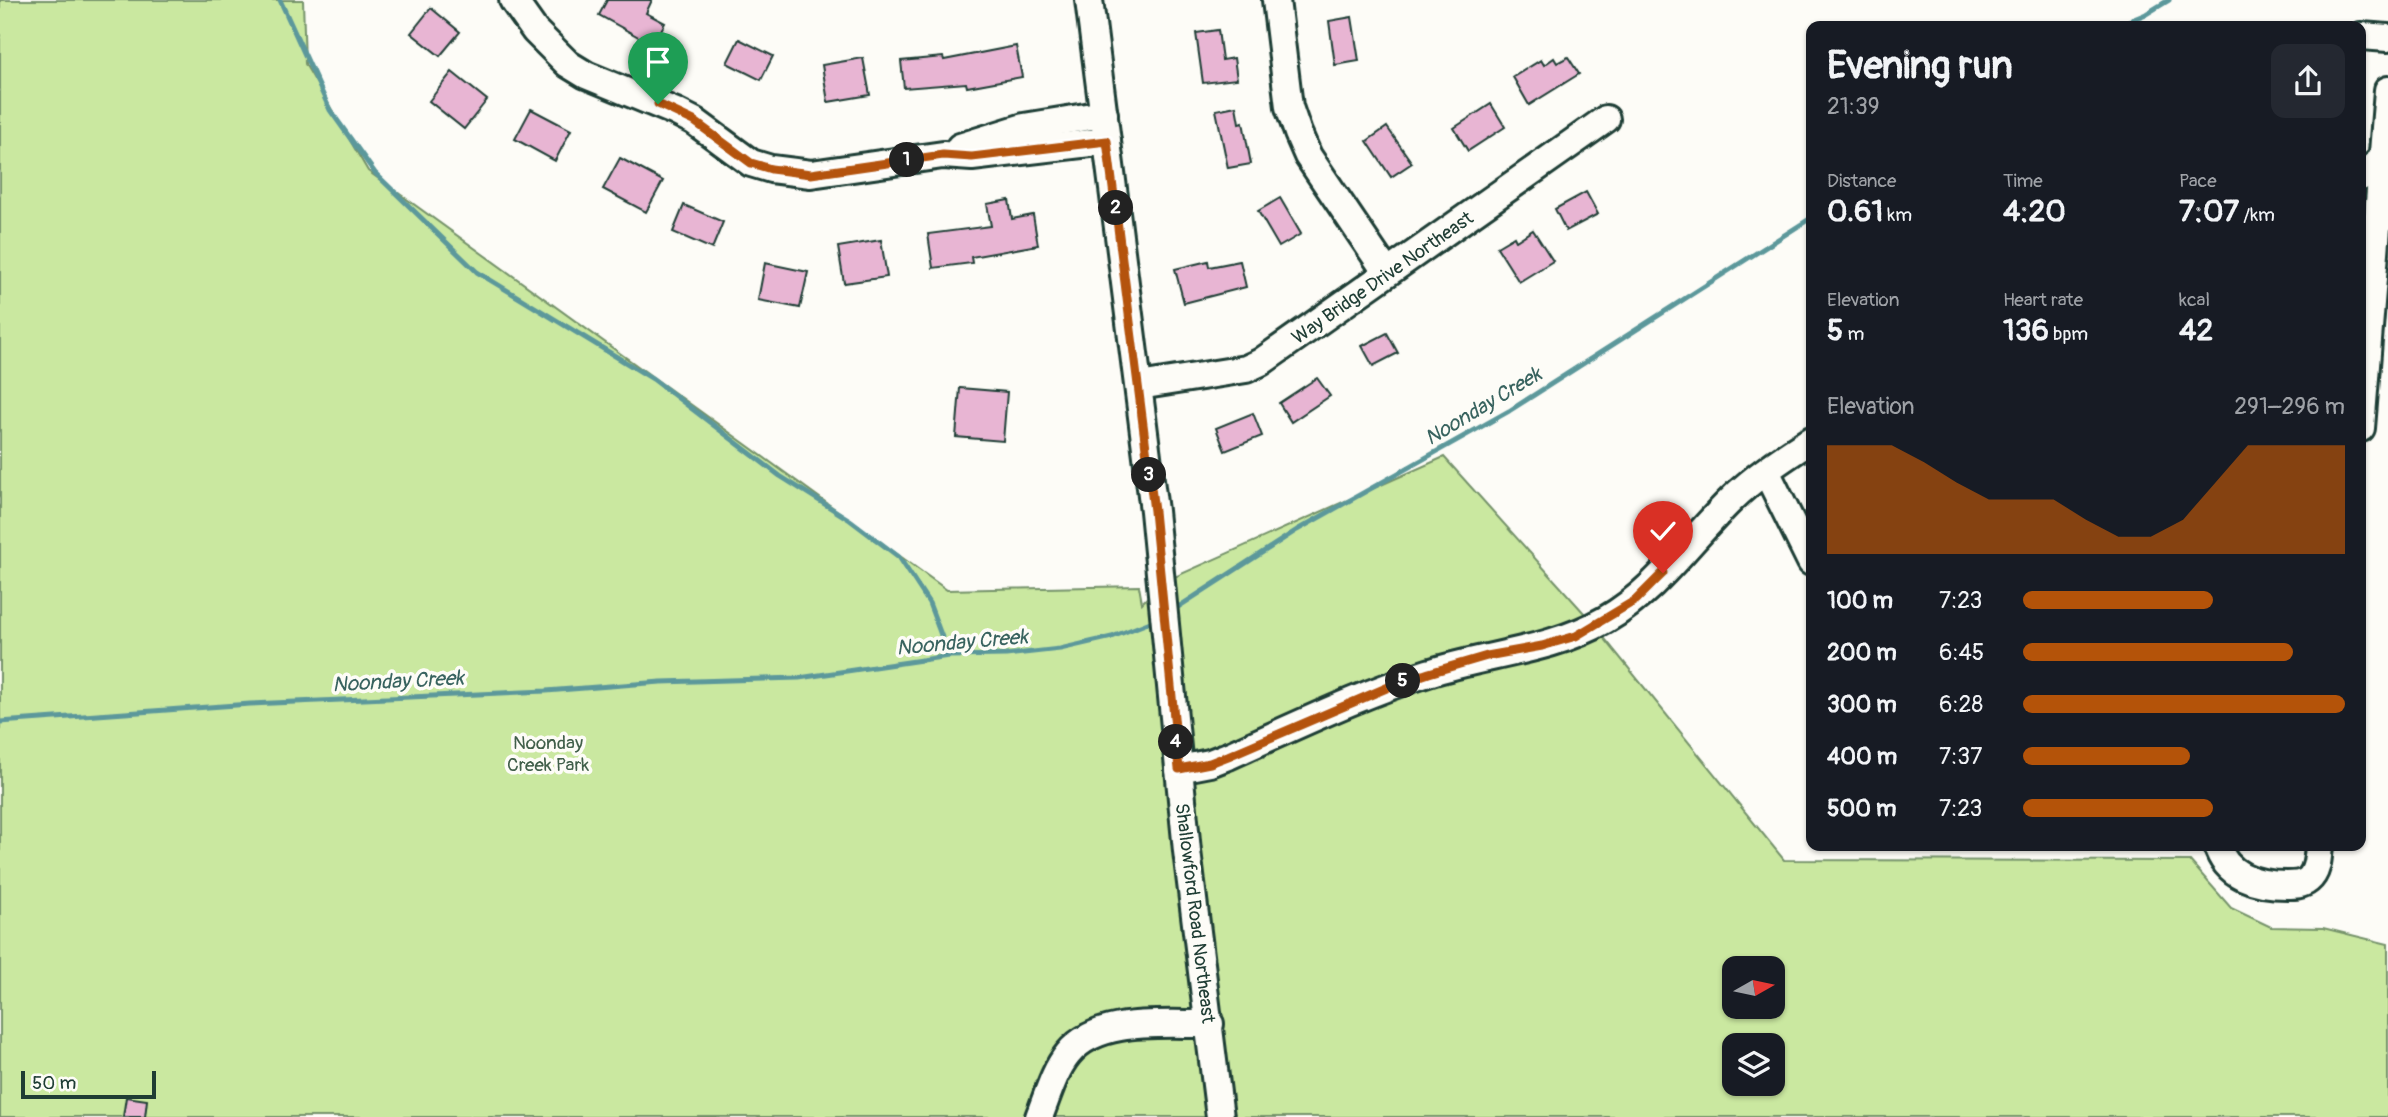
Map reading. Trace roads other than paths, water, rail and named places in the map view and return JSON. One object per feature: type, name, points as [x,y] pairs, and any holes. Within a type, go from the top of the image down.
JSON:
[{"type":"street","name":"Shallowford Road Northeast","points":[[1089,0],[1139,386],[1175,733],[1220,1117]]},
{"type":"street","points":[[1276,0],[1290,107],[1298,133],[1308,156],[1387,273]]},
{"type":"street","points":[[518,2],[535,31],[568,64],[586,75],[694,121],[751,163],[771,169],[811,174],[943,155],[972,157],[1107,141]]},
{"type":"street","points":[[2366,36],[2388,38]]},
{"type":"street","points":[[2366,374],[2374,287],[2370,222],[2383,158],[2388,90]]},
{"type":"street","points":[[943,155],[971,143],[1024,127],[1104,114]]},
{"type":"street","name":"Way Bridge Drive Northeast","points":[[1139,386],[1246,369],[1261,362],[1606,119]]},
{"type":"street","points":[[2366,173],[2383,158]]},
{"type":"street","points":[[1179,769],[1210,763],[1391,686],[1429,673],[1487,656],[1542,646],[1576,636],[1636,600],[1732,499],[1806,443]]},
{"type":"street","points":[[1766,471],[1806,552]]},
{"type":"street","points":[[2220,851],[2234,872],[2247,880],[2278,885],[2298,884],[2308,880],[2316,870],[2318,851]]},
{"type":"street","points":[[1039,1117],[1066,1056],[1084,1038],[1095,1032],[1121,1027],[1210,1024]]},
{"type":"waterway","points":[[280,0],[330,110],[375,173],[477,272],[653,379],[780,476],[850,520],[899,557],[929,603],[949,656]]},
{"type":"waterway","name":"Noonday Creek","points":[[2129,21],[2169,0]]},
{"type":"waterway","name":"Noonday Creek","points":[[1172,611],[1297,530],[1509,411],[1806,221]]},
{"type":"waterway","name":"Noonday Creek","points":[[0,722],[250,704],[546,691],[661,682],[799,678],[949,656],[1006,655],[1060,649],[1112,637],[1158,619]]},
{"type":"park label","name":"Noonday Creek Park","points":[[548,753]]}]
